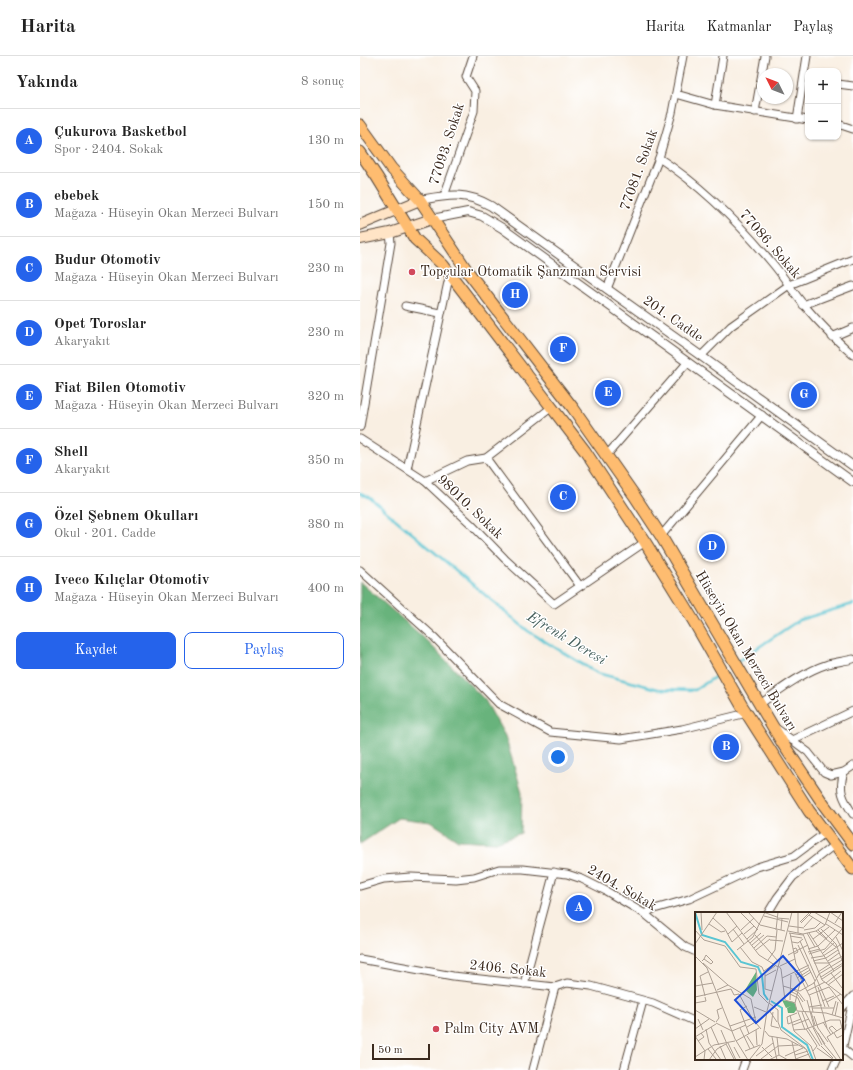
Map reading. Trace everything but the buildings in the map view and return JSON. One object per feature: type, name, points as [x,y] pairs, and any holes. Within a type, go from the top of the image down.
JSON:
[{"type":"main road","name":"Hüseyin Okan Merzeci Bulvarı","points":[[360,125],[391,168],[420,200],[468,272],[573,408],[661,536],[772,724],[810,784],[853,844]]},
{"type":"main road","points":[[360,152],[370,165],[415,239],[443,265],[585,451],[645,542],[693,620],[744,710],[809,811],[853,869]]},
{"type":"main road","name":"201. Cadde","points":[[360,225],[420,200]]},
{"type":"main road","name":"201. Cadde","points":[[360,239],[390,233],[432,219]]},
{"type":"street","name":"77093. Sokak","points":[[444,196],[474,111],[475,92],[466,77],[473,56]]},
{"type":"street","name":"77081. Sokak","points":[[608,289],[659,158],[676,94],[683,56]]},
{"type":"street","points":[[715,105],[723,56]]},
{"type":"street","points":[[755,112],[765,56]]},
{"type":"street","points":[[807,68],[808,56]]},
{"type":"street","points":[[841,84],[853,86]]},
{"type":"street","points":[[797,119],[805,85]]},
{"type":"street","points":[[676,94],[715,105],[805,120]]},
{"type":"street","points":[[841,125],[853,129]]},
{"type":"street","name":"77086. Sokak","points":[[659,158],[689,180],[730,216],[773,264],[803,305],[832,336],[853,355]]},
{"type":"street","name":"201. Cadde","points":[[420,200],[454,195],[478,199],[491,206],[853,466]]},
{"type":"street","name":"201. Cadde","points":[[432,219],[468,212],[482,216],[502,228],[853,482]]},
{"type":"street","points":[[360,427],[391,243],[390,233]]},
{"type":"street","points":[[701,356],[731,326],[789,285],[853,259]]},
{"type":"street","points":[[407,469],[440,313],[450,274]]},
{"type":"street","points":[[803,305],[853,286]]},
{"type":"street","points":[[405,306],[440,313]]},
{"type":"street","points":[[832,336],[853,328]]},
{"type":"street","points":[[606,456],[687,363]]},
{"type":"street","points":[[425,481],[467,461],[486,458],[552,407]]},
{"type":"street","points":[[661,536],[762,415]]},
{"type":"street","name":"98010. Sokak","points":[[360,439],[425,481],[471,524],[505,559],[554,604],[580,586]]},
{"type":"street","points":[[486,458],[580,586],[645,542]]},
{"type":"street","points":[[360,570],[434,637],[499,704],[550,732],[621,739],[682,729],[744,710]]},
{"type":"street","points":[[758,700],[817,668],[828,664],[853,659]]},
{"type":"street","points":[[792,740],[853,711]]},
{"type":"street","points":[[772,724],[808,752],[824,772],[831,775],[844,772],[853,766]]},
{"type":"street","points":[[844,772],[840,782],[841,792],[853,814]]},
{"type":"street","points":[[645,914],[651,910],[689,899],[757,867],[794,856],[825,833]]},
{"type":"street","points":[[769,912],[777,898],[793,878],[834,845]]},
{"type":"street","name":"2404. Sokak","points":[[360,886],[384,878],[411,877],[456,880],[474,877],[499,869],[523,868],[566,874],[582,879],[606,891],[645,914],[685,947],[695,952]]},
{"type":"street","points":[[524,984],[554,872]]},
{"type":"street","name":"2406. Sokak","points":[[360,959],[453,976],[555,987],[567,983],[591,986],[653,1003],[695,1022]]},
{"type":"street","points":[[533,1070],[555,987]]},
{"type":"street","points":[[843,1007],[853,996]]},
{"type":"street","points":[[624,1070],[643,1001]]},
{"type":"street","points":[[843,1045],[853,1001]]},
{"type":"street","points":[[843,1050],[853,1057]]},
{"type":"street","points":[[742,1070],[746,1060]]},
{"type":"street","points":[[832,1070],[837,1060]]},
{"type":"green space","points":[[360,582],[423,637],[485,700],[505,736],[522,792],[521,833],[496,842],[458,840],[431,822],[399,818],[360,844]]},
{"type":"waterway","name":"Efrenk Deresi","points":[[360,493],[369,497],[528,631],[597,673],[658,689],[695,690],[721,673]]},
{"type":"waterway","name":"Efrenk Deresi","points":[[738,661],[799,620],[853,604]]},
{"type":"place","name":"Topçular Otomatik Şanzıman Servisi","points":[[412,272]]},
{"type":"place","name":"Iveco Kılıçlar Otomotiv","points":[[515,295]]},
{"type":"place","name":"Shell","points":[[563,349]]},
{"type":"place","name":"Fiat Bilen Otomotiv","points":[[608,393]]},
{"type":"place","name":"Özel Şebnem Okulları","points":[[804,395]]},
{"type":"place","name":"Budur Otomotiv","points":[[563,497]]},
{"type":"place","name":"Opet Toroslar","points":[[712,547]]},
{"type":"place","name":"ebebek","points":[[726,747]]},
{"type":"place","name":"Çukurova Basketbol","points":[[579,908]]},
{"type":"place","name":"Palm City AVM","points":[[436,1029]]}]
